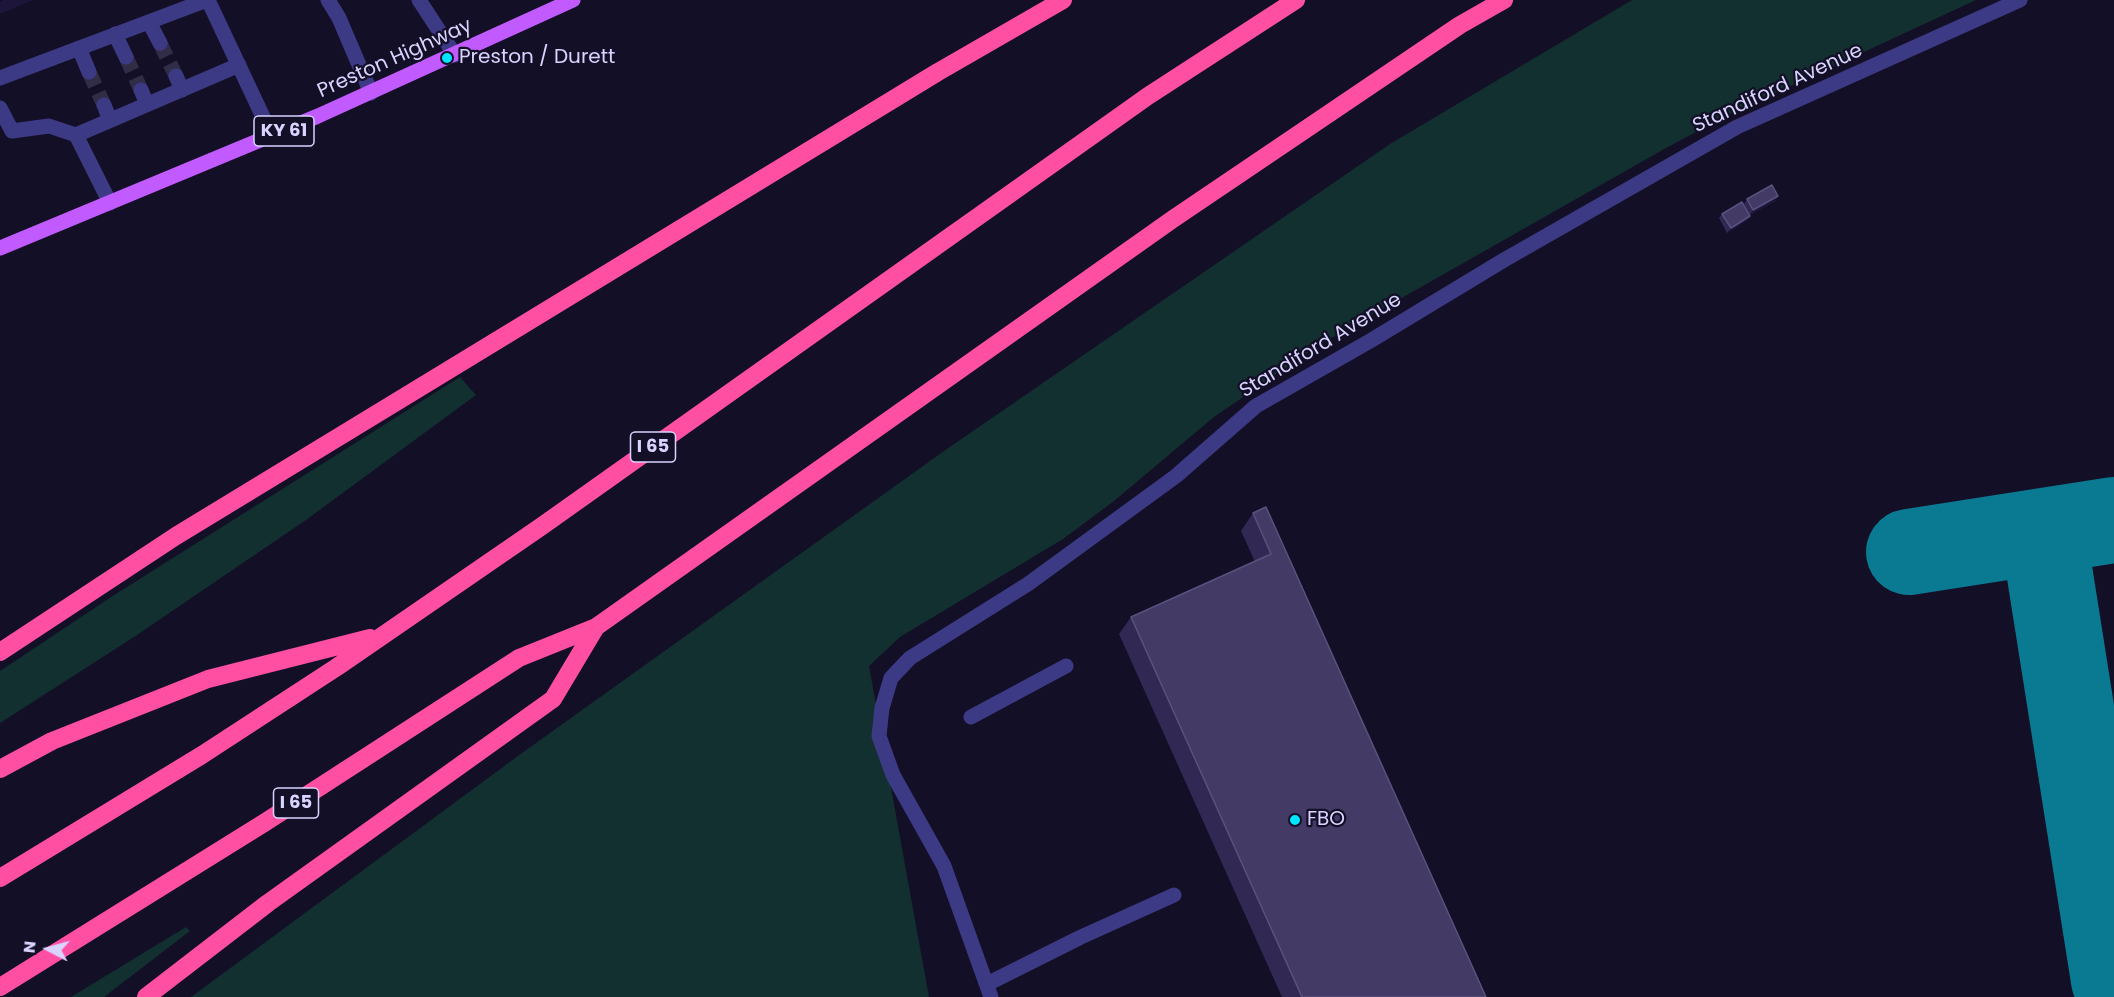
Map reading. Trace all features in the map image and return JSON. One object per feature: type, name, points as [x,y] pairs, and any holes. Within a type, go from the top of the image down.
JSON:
[{"type":"highway","points":[[0,652],[186,530],[928,78],[1063,0]]},
{"type":"highway","name":"I 65","points":[[0,878],[202,755],[384,634],[542,526],[1148,96],[1296,0]]},
{"type":"highway","name":"I 65","points":[[0,987],[264,824],[519,658],[596,627],[1173,219],[1460,25],[1504,0]]},
{"type":"highway","points":[[146,997],[268,903],[553,699],[596,627]]},
{"type":"highway","points":[[0,769],[52,741],[208,679],[384,634]]},
{"type":"main road","name":"Preston Highway","points":[[0,248],[272,136],[455,55],[569,1]]},
{"type":"street","points":[[0,78],[207,0],[272,136]]},
{"type":"street","points":[[328,0],[339,18],[371,93]]},
{"type":"street","points":[[419,0],[455,55]]},
{"type":"street","name":"Standiford Avenue","points":[[989,991],[944,866],[893,775],[879,736],[882,708],[891,678],[910,658],[1028,584],[1176,476],[1256,406],[1370,341],[1504,260],[1737,127],[2020,0]]},
{"type":"street","points":[[149,22],[160,43]]},
{"type":"street","points":[[115,34],[126,57]]},
{"type":"street","points":[[79,48],[89,72]]},
{"type":"street","points":[[0,108],[12,130],[49,126],[76,135],[110,120],[144,97],[179,83],[239,65]]},
{"type":"street","points":[[104,105],[110,120]]},
{"type":"street","points":[[76,135],[110,203]]},
{"type":"street","points":[[971,717],[1066,666]]},
{"type":"street","points":[[989,991],[1081,937],[1174,896]]},
{"type":"green space","points":[[1632,0],[1976,0],[1726,116],[1319,345],[1214,417],[1114,501],[1063,539],[900,637],[869,666],[929,997],[191,997],[522,753],[944,451],[1390,144]]},
{"type":"green space","points":[[460,377],[476,395],[306,520],[134,637],[0,723],[0,671],[111,597]]},
{"type":"green space","points":[[186,927],[190,931],[104,997],[71,997]]},
{"type":"building","points":[[1772,185],[1778,196],[1753,210],[1747,199]]},
{"type":"building","points":[[1742,202],[1750,216],[1731,228],[1722,214]]},
{"type":"building","name":"FBO","points":[[1266,507],[1486,997],[1302,997],[1131,617],[1271,554],[1253,513]]},
{"type":"taxiway","points":[[1909,552],[2114,520]]},
{"type":"taxiway","points":[[2043,531],[2114,980]]},
{"type":"tunnel","points":[[160,43],[176,76]]},
{"type":"tunnel","points":[[126,57],[141,90]]},
{"type":"tunnel","points":[[89,72],[104,105]]},
{"type":"place","name":"Preston / Durett","points":[[447,58]]},
{"type":"place","name":"FBO","points":[[1295,820]]}]
